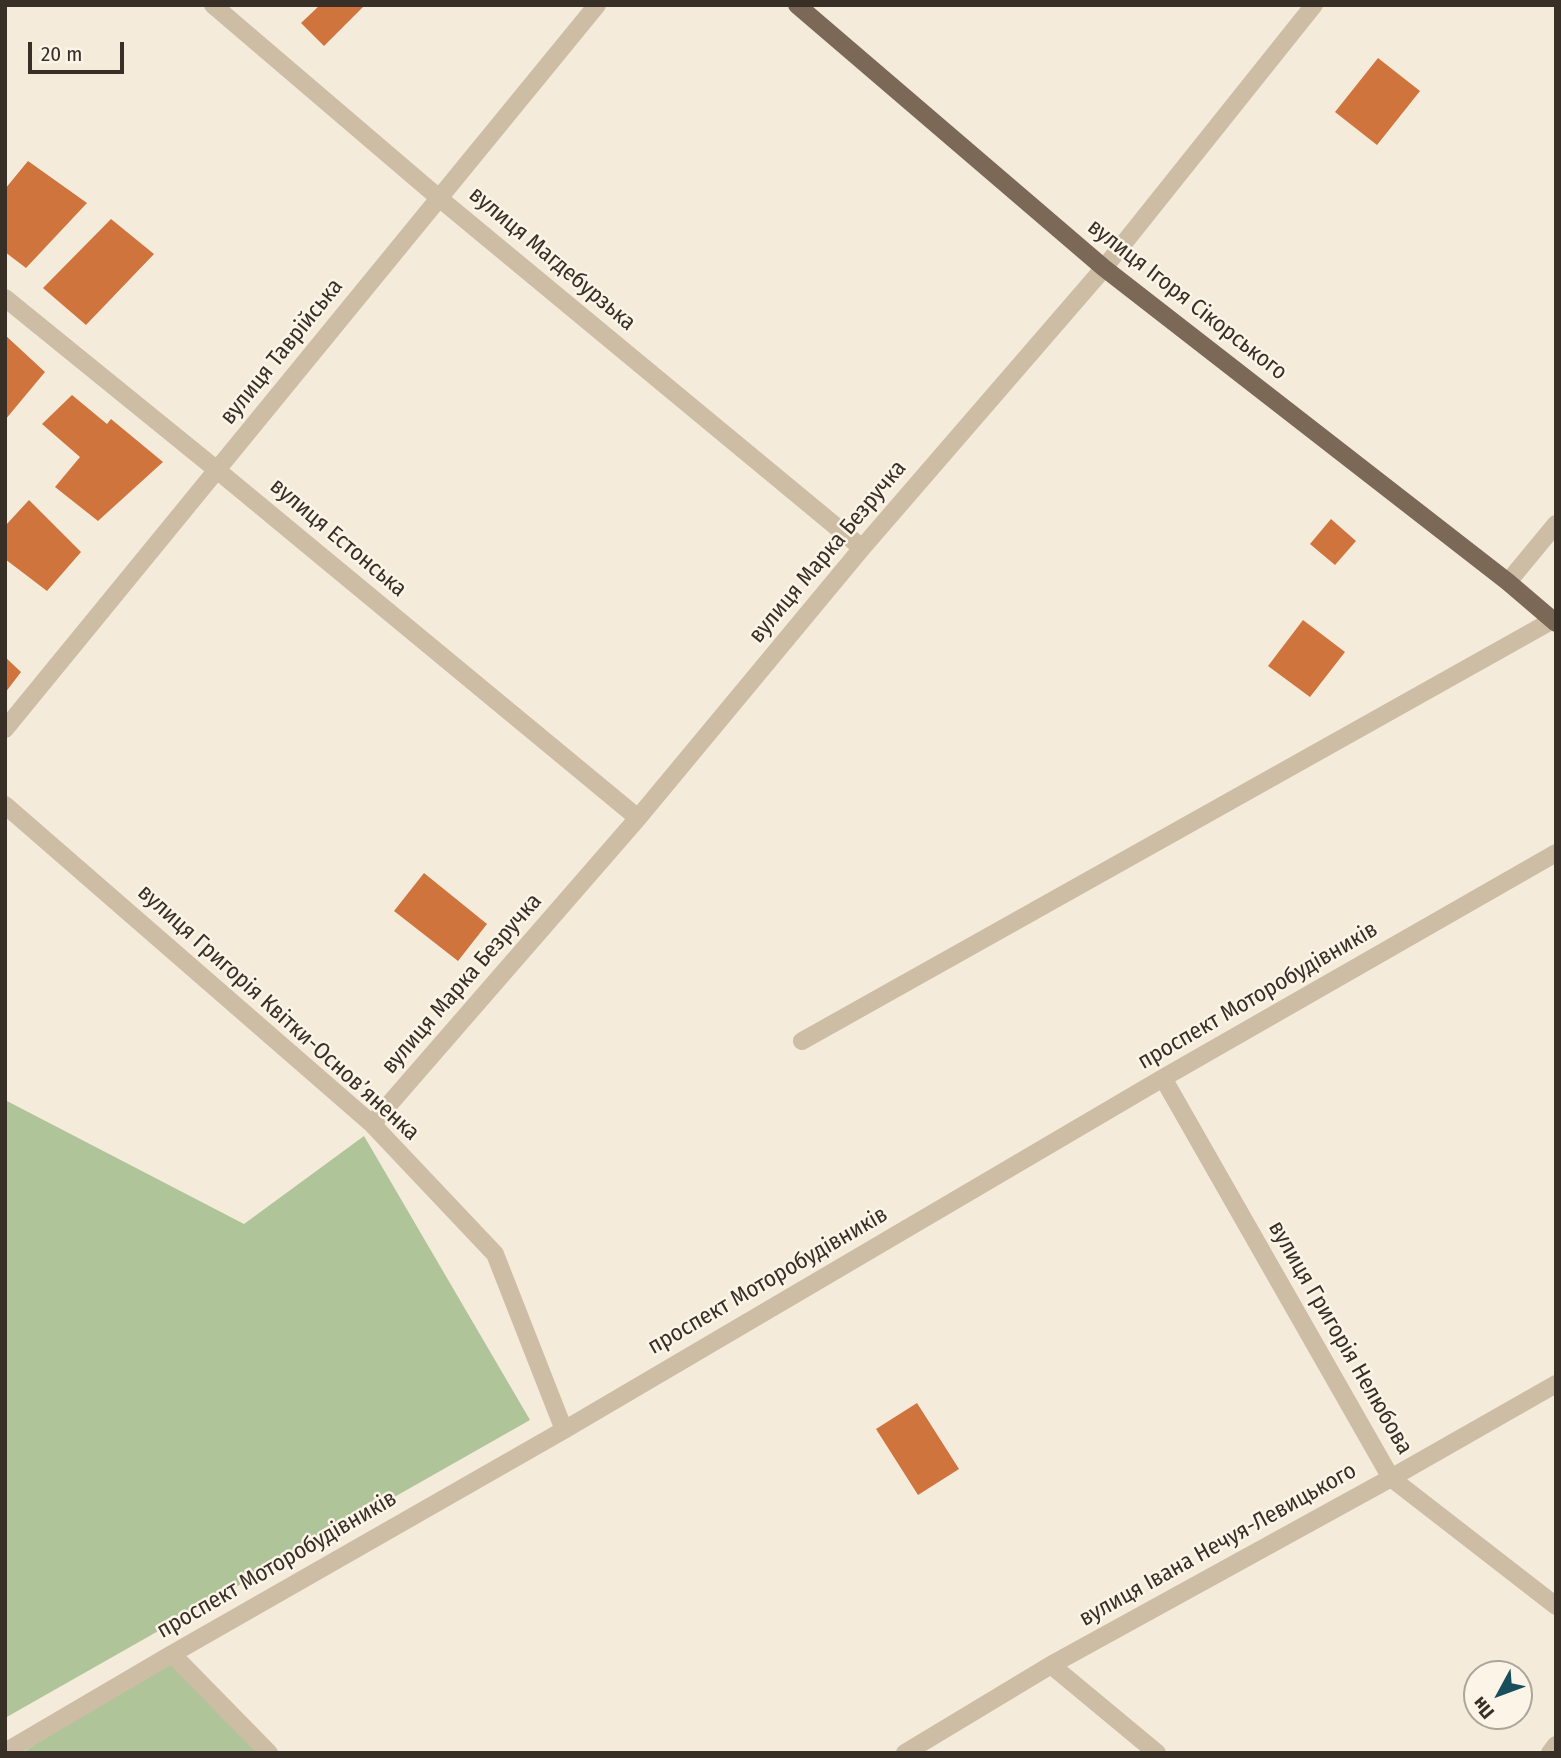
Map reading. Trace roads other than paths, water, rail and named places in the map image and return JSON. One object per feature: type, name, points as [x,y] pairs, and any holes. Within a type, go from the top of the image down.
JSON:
[{"type":"main road","name":"вулиця Ігоря Сікорського","points":[[796,5],[1104,268],[1508,582],[1554,622]]},
{"type":"street","name":"вулиця Магдебурзька","points":[[213,5],[439,198],[862,548]]},
{"type":"street","name":"вулиця Таврійська","points":[[5,729],[597,5]]},
{"type":"street","name":"вулиця Марка Безручка","points":[[372,1124],[638,818],[862,548],[1104,268],[1314,5]]},
{"type":"street","name":"вулиця Естонська","points":[[5,298],[638,818]]},
{"type":"street","points":[[1508,582],[1556,524]]},
{"type":"street","points":[[802,1041],[1554,622]]},
{"type":"street","name":"вулиця Григорія Квітки-Основʼяненка","points":[[5,805],[372,1124],[495,1254],[564,1430]]},
{"type":"street","name":"проспект Моторобудівників","points":[[5,1752],[564,1430],[1163,1078],[1556,853]]},
{"type":"street","name":"вулиця Григорія Нелюбова","points":[[1163,1078],[1391,1478],[1556,1606]]},
{"type":"street","name":"вулиця Івана Нечуя-Левицького","points":[[905,1753],[1051,1665],[1556,1384]]},
{"type":"street","points":[[172,1654],[269,1753]]},
{"type":"street","points":[[1051,1665],[1157,1753]]},
{"type":"street","points":[[1550,1753],[1556,1745]]}]
